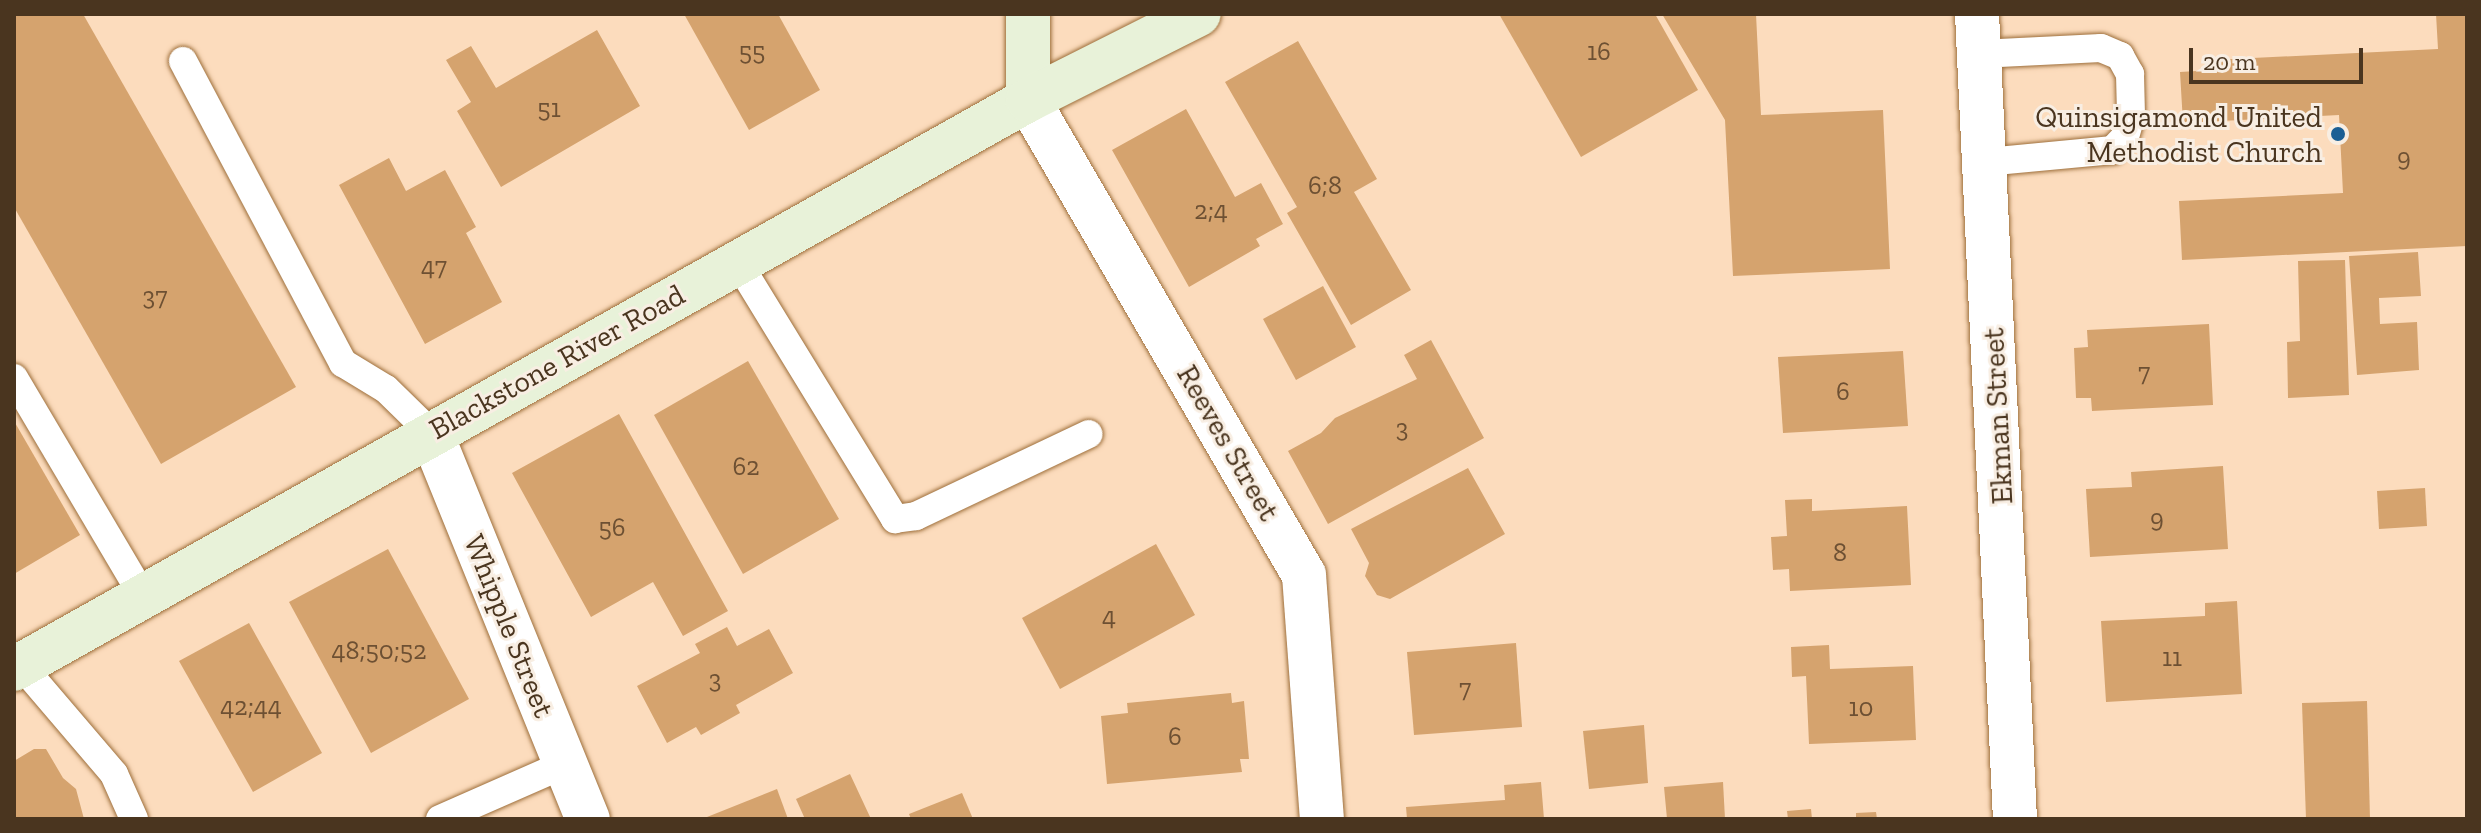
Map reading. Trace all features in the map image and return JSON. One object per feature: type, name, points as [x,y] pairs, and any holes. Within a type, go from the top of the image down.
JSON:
[{"type":"main road","points":[[1028,14],[1028,100]]},
{"type":"main road","name":"Blackstone River Road","points":[[18,667],[1028,100],[1199,14]]},
{"type":"street","name":"Ekman Street","points":[[1978,34],[2015,819]]},
{"type":"street","name":"Reeves Street","points":[[1028,100],[1304,575],[1322,819]]},
{"type":"street","name":"Whipple Street","points":[[431,433],[588,819]]},
{"type":"lane","points":[[1978,34],[2101,48],[2120,56],[2130,74],[2131,116],[2125,137],[2113,150],[1985,162]]},
{"type":"lane","points":[[183,61],[343,363],[386,389],[431,433]]},
{"type":"lane","points":[[737,261],[895,519],[916,516],[1089,434]]},
{"type":"lane","points":[[14,378],[143,596]]},
{"type":"lane","points":[[18,667],[114,774],[134,819]]},
{"type":"lane","points":[[440,819],[565,764]]},
{"type":"building","points":[[14,14],[83,14],[296,387],[161,464],[14,207]]},
{"type":"building","points":[[684,14],[778,14],[820,90],[749,130]]},
{"type":"building","points":[[1499,14],[1655,14],[1698,90],[1581,157]]},
{"type":"building","points":[[1662,14],[1756,14],[1761,115],[1883,110],[1890,269],[1733,276],[1725,120]]},
{"type":"building","points":[[2436,14],[2467,14],[2467,246],[2182,260],[2179,201],[2343,193],[2339,115],[2183,123],[2180,72],[2213,70],[2212,60],[2438,49]]},
{"type":"building","points":[[597,30],[640,106],[501,187],[457,111],[471,102],[446,60],[471,46],[496,88]]},
{"type":"building","points":[[1298,41],[1377,179],[1354,192],[1411,290],[1351,325],[1287,213],[1297,207],[1225,82]]},
{"type":"building","points":[[1186,109],[1235,197],[1261,183],[1283,224],[1256,239],[1260,246],[1189,287],[1112,150]]},
{"type":"building","points":[[389,158],[406,191],[445,170],[476,227],[466,233],[502,302],[425,344],[339,185]]},
{"type":"building","points":[[2418,252],[2421,296],[2379,298],[2380,324],[2417,322],[2419,370],[2357,375],[2349,256]]},
{"type":"building","points":[[2345,260],[2349,395],[2288,398],[2287,342],[2300,341],[2298,261]]},
{"type":"building","points":[[1323,286],[1356,347],[1296,380],[1263,319]]},
{"type":"building","points":[[2209,324],[2213,405],[2092,411],[2091,398],[2076,398],[2074,348],[2088,347],[2087,330]]},
{"type":"building","points":[[1431,340],[1484,438],[1328,524],[1288,451],[1321,433],[1335,418],[1417,379],[1404,355]]},
{"type":"building","points":[[1903,351],[1908,426],[1783,433],[1778,357]]},
{"type":"building","points":[[748,361],[839,519],[743,574],[654,415]]},
{"type":"building","points":[[619,414],[728,611],[683,636],[653,582],[591,617],[512,473]]},
{"type":"building","points":[[14,421],[80,535],[14,574]]},
{"type":"building","points":[[2223,466],[2228,549],[2090,557],[2086,489],[2132,487],[2131,472]]},
{"type":"building","points":[[1468,468],[1505,534],[1390,599],[1377,595],[1365,576],[1369,563],[1351,529]]},
{"type":"building","points":[[2425,488],[2427,526],[2379,529],[2377,491]]},
{"type":"building","points":[[1812,499],[1812,511],[1907,506],[1911,585],[1790,591],[1789,569],[1773,570],[1771,537],[1787,536],[1785,500]]},
{"type":"building","points":[[1156,544],[1195,615],[1060,689],[1022,618]]},
{"type":"building","points":[[388,549],[469,699],[371,753],[289,602]]},
{"type":"building","points":[[2237,601],[2242,694],[2106,702],[2101,621],[2205,616],[2205,603]]},
{"type":"building","points":[[249,623],[322,753],[253,792],[179,661]]},
{"type":"building","points":[[727,627],[737,646],[769,629],[793,673],[736,705],[740,713],[701,735],[696,727],[667,743],[637,686],[700,653],[695,644]]},
{"type":"building","points":[[1516,643],[1522,727],[1414,735],[1407,652]]},
{"type":"building","points":[[1829,645],[1830,669],[1913,666],[1916,740],[1809,744],[1806,676],[1792,677],[1791,647]]},
{"type":"building","points":[[1231,693],[1232,703],[1244,701],[1249,759],[1240,759],[1242,772],[1107,784],[1101,716],[1128,713],[1127,703]]},
{"type":"building","points":[[2367,701],[2370,819],[2306,819],[2302,703]]},
{"type":"building","points":[[1644,725],[1648,783],[1589,789],[1583,731]]},
{"type":"building","points":[[34,749],[46,749],[63,778],[76,789],[84,819],[14,819],[14,761]]},
{"type":"building","points":[[850,774],[871,819],[805,819],[796,799]]},
{"type":"building","points":[[1541,782],[1544,819],[1407,819],[1406,807],[1505,800],[1504,785]]},
{"type":"building","points":[[1723,782],[1725,819],[1667,819],[1664,787]]},
{"type":"building","points":[[777,789],[788,819],[702,819]]},
{"type":"building","points":[[962,793],[973,819],[911,819],[909,814]]},
{"type":"building","points":[[1811,809],[1812,819],[1788,819],[1787,811]]},
{"type":"building","points":[[1876,812],[1877,819],[1856,819],[1856,813]]},
{"type":"place","name":"Quinsigamond United Methodist Church","points":[[2338,134]]}]
